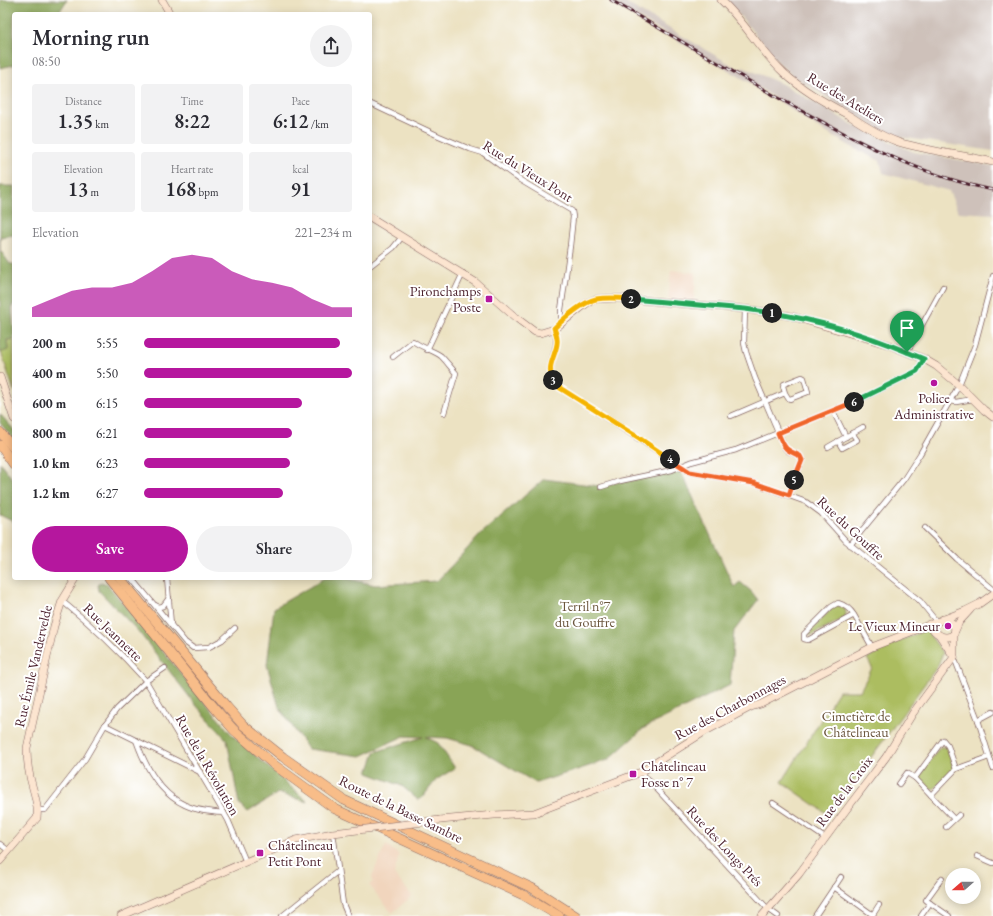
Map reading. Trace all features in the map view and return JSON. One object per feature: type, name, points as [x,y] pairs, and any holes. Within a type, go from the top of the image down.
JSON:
[{"type":"highway","points":[[0,428],[12,441]]},
{"type":"highway","points":[[0,432],[12,447]]},
{"type":"highway","points":[[0,445],[12,459]]},
{"type":"highway","points":[[0,445],[12,462]]},
{"type":"highway","points":[[107,580],[128,606],[136,611]]},
{"type":"highway","name":"Route de la Basse Sambre","points":[[111,580],[234,730],[273,764],[335,809],[523,895],[559,916]]},
{"type":"highway","name":"Route de la Basse Sambre","points":[[125,582],[243,725],[283,757],[344,800],[532,888],[576,916]]},
{"type":"street","points":[[162,0],[169,12]]},
{"type":"street","name":"Rue des Ateliers","points":[[721,0],[739,19],[772,62],[785,74],[829,104],[881,135],[916,146],[993,162]]},
{"type":"street","name":"Rue du Vieux Pont","points":[[372,104],[439,136],[483,153],[520,180],[572,211],[573,217],[570,246],[561,310],[561,317],[563,320]]},
{"type":"street","points":[[372,218],[463,273],[530,330],[541,333],[554,328],[587,303],[596,299],[618,298],[745,309],[792,316],[890,345],[924,359],[936,366],[993,416]]},
{"type":"street","points":[[372,264],[393,248],[402,237]]},
{"type":"street","points":[[427,350],[463,273]]},
{"type":"street","points":[[850,545],[899,486],[920,454],[959,385],[975,345],[993,276]]},
{"type":"street","points":[[907,352],[943,287]]},
{"type":"street","points":[[745,309],[744,343],[755,378],[784,448],[800,456],[802,460],[789,495]]},
{"type":"street","name":"Rue du Gouffre","points":[[554,328],[557,344],[550,370],[552,379],[564,391],[690,472],[754,483],[806,502],[814,507],[850,545],[920,601],[936,622]]},
{"type":"street","points":[[393,357],[413,341],[440,356],[456,373],[444,413]]},
{"type":"street","points":[[601,487],[620,481],[672,470],[691,462],[736,450],[859,400],[917,371],[924,359]]},
{"type":"street","points":[[0,377],[12,413]]},
{"type":"street","points":[[802,377],[804,378],[808,392],[790,399],[785,393],[783,386],[784,384],[802,377]]},
{"type":"street","points":[[731,416],[785,393]]},
{"type":"street","points":[[950,401],[956,402],[973,399]]},
{"type":"street","points":[[833,411],[846,437]]},
{"type":"street","points":[[828,447],[863,427]]},
{"type":"street","points":[[838,441],[842,448],[856,440],[852,433]]},
{"type":"street","points":[[926,528],[957,559],[993,590]]},
{"type":"street","name":"Rue Émile Vandervelde","points":[[38,810],[27,760],[27,748],[54,626],[62,601],[75,580]]},
{"type":"street","points":[[134,580],[185,642],[193,648],[209,647],[222,640],[235,628]]},
{"type":"street","points":[[167,580],[171,625]]},
{"type":"street","points":[[940,636],[947,637],[954,632],[972,608],[993,594]]},
{"type":"street","points":[[155,605],[163,606],[169,598]]},
{"type":"street","name":"Rue Jeannette","points":[[62,601],[100,635],[146,681]]},
{"type":"street","points":[[854,615],[808,640],[804,639],[804,634],[835,604],[841,604],[846,606],[854,615],[872,647]]},
{"type":"street","name":"Rue des Charbonnages","points":[[121,916],[296,840],[333,833],[440,820],[534,813],[641,772],[704,732],[872,647],[972,608]]},
{"type":"street","points":[[954,657],[954,632],[951,622],[936,622],[940,636],[954,657],[978,720],[993,768]]},
{"type":"street","name":"Rue de la Croix","points":[[762,916],[799,874],[886,757],[913,713],[954,657]]},
{"type":"street","points":[[0,861],[37,818],[38,810],[45,810],[84,759],[105,725],[117,709],[146,681],[165,668]]},
{"type":"street","name":"Rue de la Révolution","points":[[146,681],[224,813],[246,862]]},
{"type":"street","points":[[978,720],[993,712]]},
{"type":"street","points":[[105,725],[200,772]]},
{"type":"street","points":[[136,740],[153,777],[172,796],[185,805],[198,809],[224,813]]},
{"type":"street","points":[[915,778],[943,740],[948,746],[956,768]]},
{"type":"street","points":[[931,795],[956,768],[989,757]]},
{"type":"street","name":"Rue des Longs Prés","points":[[641,772],[768,909],[778,916]]},
{"type":"street","points":[[898,784],[907,773],[915,778],[954,819]]},
{"type":"street","points":[[773,803],[825,838]]},
{"type":"street","points":[[946,826],[959,815]]},
{"type":"street","points":[[333,833],[343,904],[348,916]]},
{"type":"street","points":[[0,844],[9,851]]},
{"type":"street","points":[[977,856],[993,863]]},
{"type":"street","points":[[282,916],[338,871]]},
{"type":"street","points":[[815,916],[841,877]]},
{"type":"street","points":[[942,878],[926,900],[949,916]]},
{"type":"street","points":[[834,887],[873,915],[879,905]]},
{"type":"street","points":[[921,916],[930,903]]},
{"type":"shaded area","points":[[608,0],[621,0],[740,70],[743,67],[782,84],[850,123],[914,152],[993,166],[993,214],[958,212],[949,191],[883,173],[880,161],[820,129],[764,91]]},
{"type":"shaded area","points":[[727,0],[993,0],[993,151],[893,136],[874,127],[793,76],[776,60]]},
{"type":"shaded area","points":[[671,270],[696,273],[694,301],[668,299]]},
{"type":"shaded area","points":[[386,845],[399,855],[394,874],[412,896],[392,913],[369,885],[373,882],[372,876]]},
{"type":"green space","points":[[0,0],[67,0],[59,12],[12,12],[12,65],[0,68]]},
{"type":"green space","points":[[0,186],[12,186],[12,235],[0,237]]},
{"type":"green space","points":[[0,250],[10,264],[12,264],[12,339],[7,340],[8,350],[0,353]]},
{"type":"green space","points":[[12,339],[12,385],[1,352],[8,349],[7,340]]},
{"type":"green space","points":[[0,414],[12,428],[12,438],[0,423]]},
{"type":"green space","points":[[0,462],[12,478],[12,521],[0,515]]},
{"type":"green space","name":"Terril n°7 du Gouffre","points":[[680,469],[734,587],[740,582],[751,591],[758,600],[734,631],[730,685],[644,728],[608,760],[536,783],[472,745],[447,738],[426,737],[438,743],[455,768],[436,780],[422,798],[418,800],[402,786],[368,773],[375,752],[423,737],[404,736],[361,756],[308,749],[279,707],[267,665],[274,608],[322,580],[354,580],[375,585],[437,581],[483,532],[544,479],[599,486]]},
{"type":"green space","points":[[101,582],[107,584],[232,735],[308,802],[278,793],[248,812],[239,804],[227,740],[195,704],[138,631],[99,591],[98,585]]},
{"type":"green space","points":[[837,605],[845,608],[845,618],[811,635],[809,634],[831,609]]},
{"type":"green space","name":"Cimetière de Châtelineau","points":[[926,630],[943,653],[937,667],[829,815],[782,782],[839,691],[860,691],[872,668],[867,658],[901,640]]},
{"type":"green space","points":[[940,747],[947,748],[954,770],[934,789],[929,789],[925,787],[919,779],[919,776]]},
{"type":"railway","points":[[611,0],[784,101],[885,154],[938,175],[993,190]]},
{"type":"place","name":"Pironchamps Poste","points":[[489,299]]},
{"type":"place","name":"Police Administrative","points":[[934,383]]},
{"type":"place","name":"Le Vieux Mineur","points":[[948,626]]},
{"type":"place","name":"Châtelineau Fosse n° 7","points":[[633,774]]},
{"type":"place","name":"Châtelineau Petit Pont","points":[[260,853]]},
{"type":"route","points":[[618,298],[745,309],[792,316],[890,345],[907,352],[924,359],[917,371],[859,400],[778,433],[784,448],[800,456],[802,460],[789,495],[754,483],[715,475],[690,472],[560,388],[550,375],[550,367],[557,344],[554,328],[587,303],[596,299],[618,298]]}]
